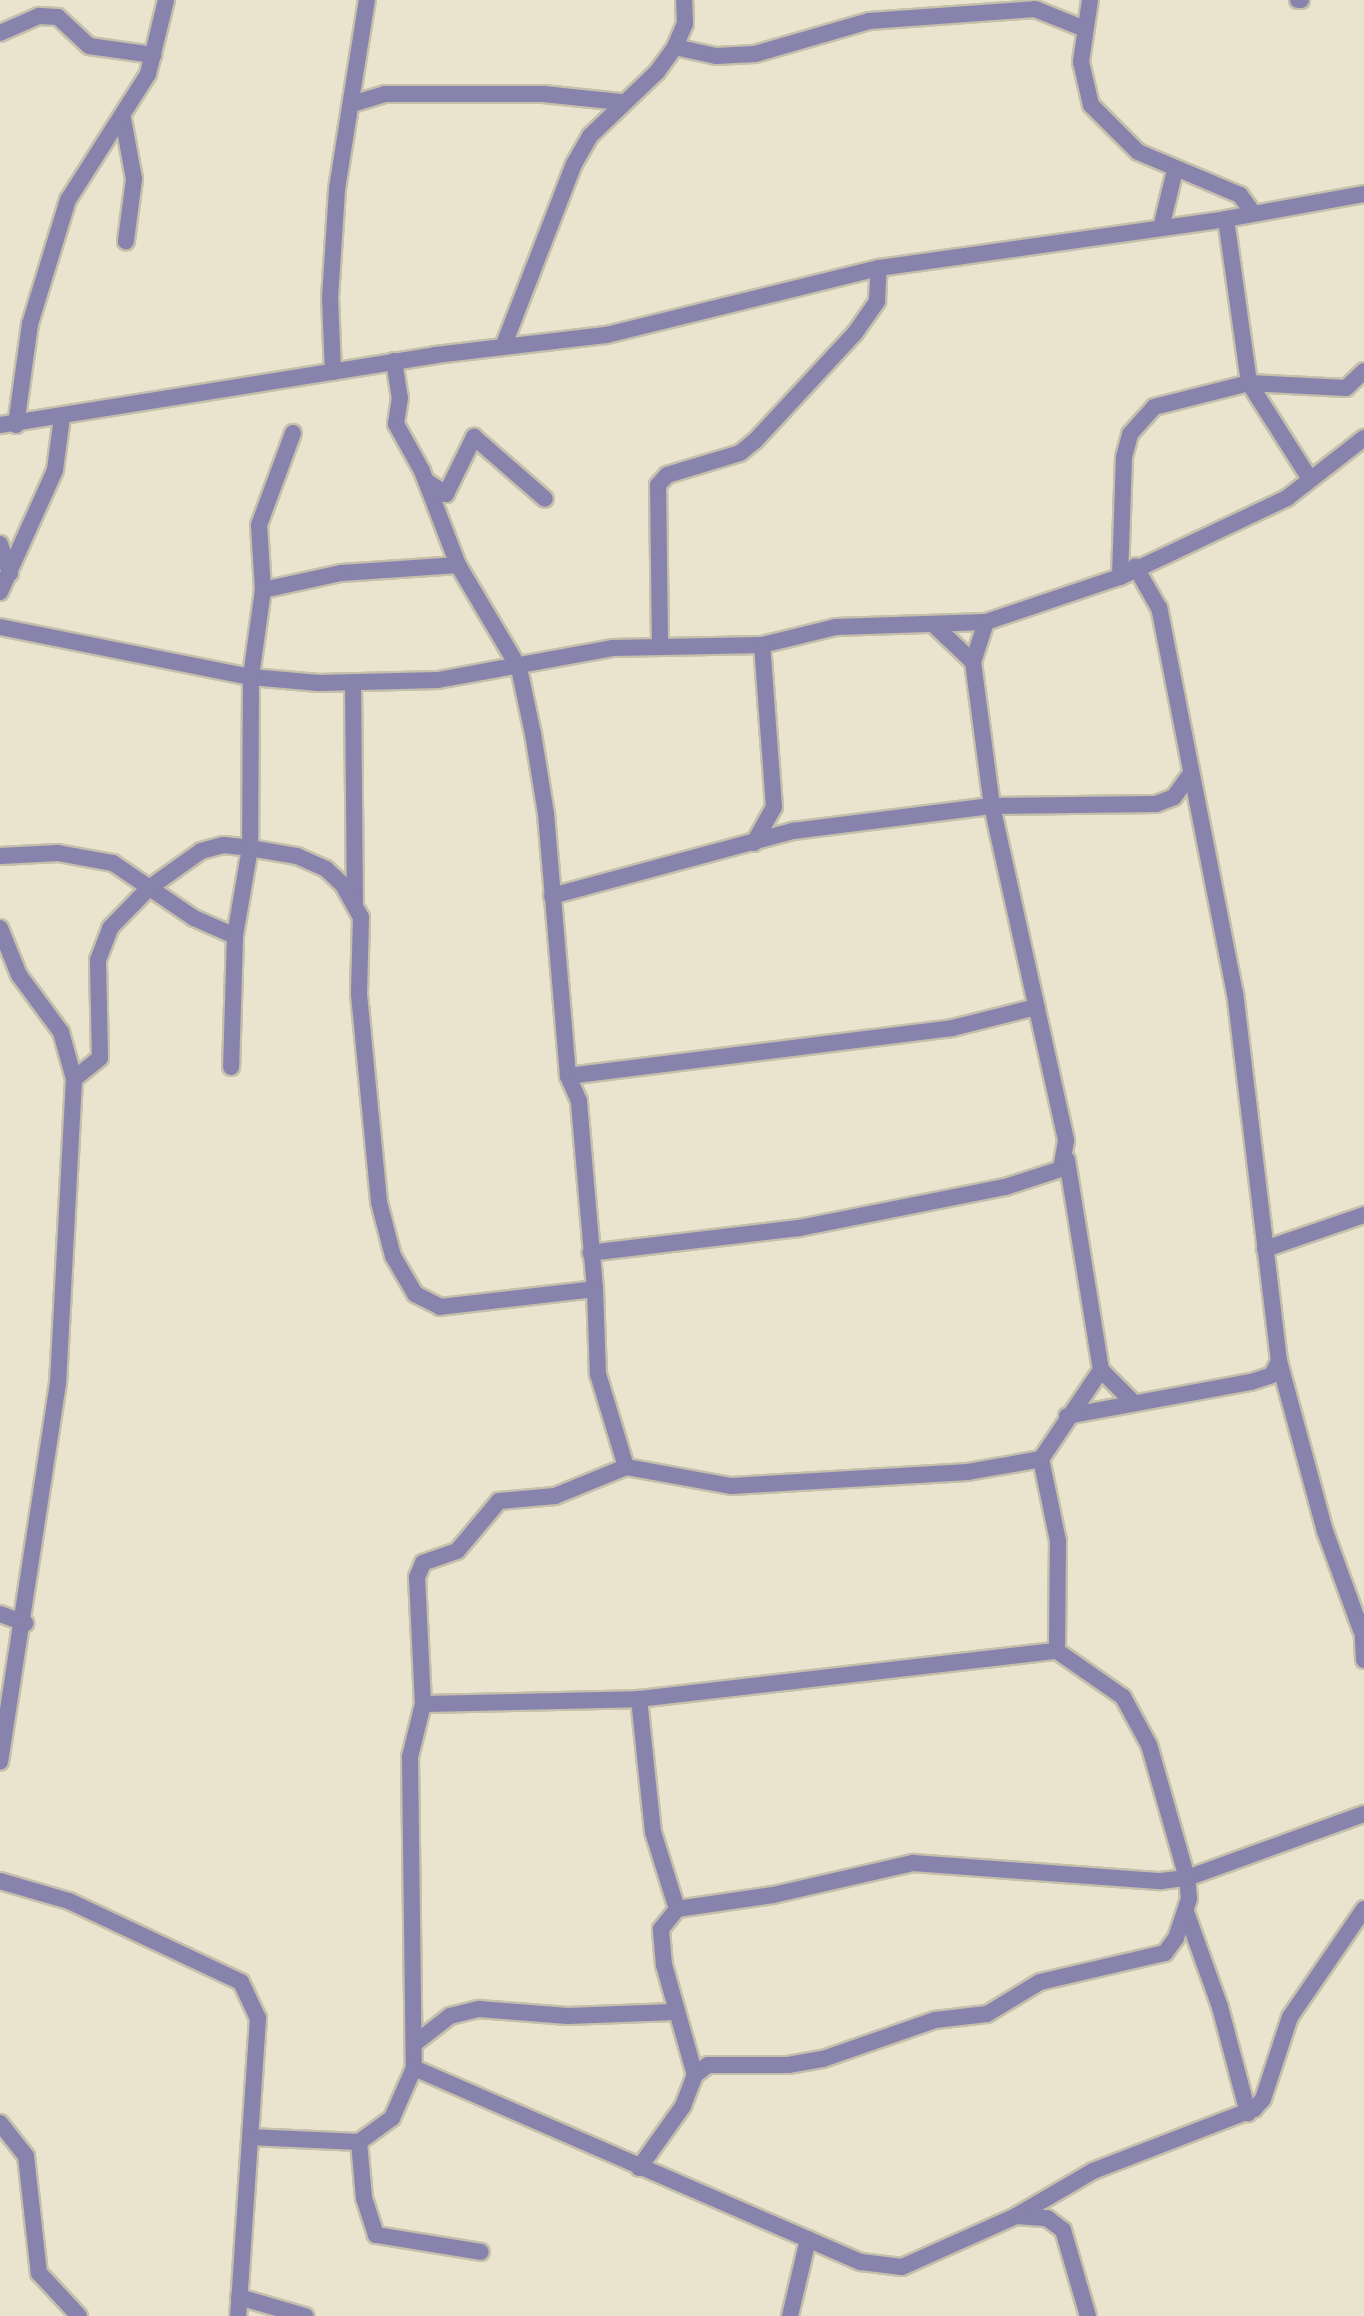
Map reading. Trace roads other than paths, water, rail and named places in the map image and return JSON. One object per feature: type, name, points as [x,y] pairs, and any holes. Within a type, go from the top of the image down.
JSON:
[{"type":"street","points":[[166,0],[148,74],[123,119],[68,200],[30,324],[8,425],[394,361],[673,321],[879,268],[1226,219],[1364,194]]},
{"type":"street","points":[[333,372],[330,298],[335,205],[367,0]]},
{"type":"street","points":[[503,347],[574,164],[621,102],[657,72],[675,47],[685,24],[684,0]]},
{"type":"street","points":[[1090,0],[1082,83],[1091,105],[1138,152],[1240,195],[1253,213]]},
{"type":"street","points":[[675,47],[716,56],[755,54],[869,21],[1035,9],[1085,29]]},
{"type":"street","points":[[0,33],[39,16],[58,17],[89,46],[153,55]]},
{"type":"street","points":[[352,104],[385,94],[543,94],[621,102]]},
{"type":"street","points":[[123,119],[134,179],[126,241]]},
{"type":"street","points":[[1161,228],[1175,170]]},
{"type":"street","points":[[1226,219],[1249,383],[1310,479]]},
{"type":"street","points":[[660,645],[658,485],[667,475],[740,453],[755,441],[864,320],[877,301],[879,268]]},
{"type":"street","points":[[394,361],[400,398],[396,424],[426,481],[458,565],[519,668],[546,814],[568,1076],[579,1101],[595,1289],[598,1374],[626,1467]]},
{"type":"street","points":[[1120,577],[1124,457],[1130,434],[1154,407],[1249,383],[1346,388],[1364,371]]},
{"type":"street","points":[[0,592],[55,470],[62,417]]},
{"type":"street","points":[[231,1067],[235,936],[250,848],[251,677],[263,590],[259,525],[293,433]]},
{"type":"street","points":[[426,481],[446,494],[474,437],[545,499]]},
{"type":"street","points":[[0,627],[251,677],[353,682],[438,680],[519,668],[612,648],[762,645],[836,627],[986,622],[1120,577],[1135,566],[1287,498],[1364,438]]},
{"type":"street","points":[[0,544],[10,573]]},
{"type":"street","points":[[263,590],[341,573],[458,565]]},
{"type":"street","points":[[1135,566],[1159,608],[1235,994],[1279,1361],[1325,1531],[1361,1630]]},
{"type":"street","points":[[986,622],[973,662],[992,806],[1067,1160],[1101,1370],[1132,1401]]},
{"type":"street","points":[[935,626],[973,662]]},
{"type":"street","points":[[754,843],[774,807],[762,645]]},
{"type":"street","points":[[353,682],[355,902]]},
{"type":"street","points":[[552,896],[793,831],[992,806],[1156,804],[1174,797],[1191,774]]},
{"type":"street","points":[[774,807],[793,831]]},
{"type":"street","points":[[74,1079],[100,1058],[98,960],[110,928],[149,888],[201,851],[223,845],[313,863],[343,885],[361,917],[359,994],[379,1202],[393,1256],[415,1294],[440,1307],[595,1289]]},
{"type":"street","points":[[0,856],[58,853],[113,863],[194,918],[235,936]]},
{"type":"street","points":[[0,928],[19,975],[61,1032],[74,1079],[58,1383],[25,1623],[0,1762]]},
{"type":"street","points":[[568,1076],[952,1028],[1036,1007]]},
{"type":"street","points":[[590,1253],[799,1228],[1050,1176],[1067,1160]]},
{"type":"street","points":[[1265,1249],[1364,1215]]},
{"type":"street","points":[[1067,1416],[1132,1401],[1251,1382],[1272,1375],[1279,1361]]},
{"type":"street","points":[[1057,1651],[1058,1541],[1041,1459],[1067,1416],[1101,1370]]},
{"type":"street","points":[[250,2137],[359,2142],[392,2118],[414,2068],[410,1757],[423,1704],[417,1577],[423,1563],[457,1551],[499,1501],[555,1496],[626,1467],[731,1486],[968,1472],[1041,1459]]},
{"type":"street","points":[[1364,1606],[1361,1630],[1364,1660]]},
{"type":"street","points":[[0,1614],[25,1623]]},
{"type":"street","points":[[423,1704],[639,1699],[1057,1651],[1123,1697],[1139,1722],[1172,1810],[1187,1878],[1186,1912],[1220,2007],[1248,2113]]},
{"type":"street","points":[[639,1699],[653,1832],[677,1909]]},
{"type":"street","points":[[695,2075],[673,2012],[661,1929],[677,1909],[773,1895],[913,1863],[1161,1881],[1187,1878],[1364,1814]]},
{"type":"street","points":[[0,1881],[69,1901],[241,1982],[258,2018],[238,2316]]},
{"type":"street","points":[[414,2068],[861,2262],[902,2267],[1016,2216],[1093,2171],[1248,2113],[1263,2099],[1290,2017],[1364,1909]]},
{"type":"street","points":[[639,2168],[683,2106],[695,2075],[708,2065],[765,2069],[823,2059],[935,2020],[987,2014],[1040,1982],[1165,1953],[1186,1912]]},
{"type":"street","points":[[414,2044],[450,2016],[479,2009],[568,2016],[673,2012]]},
{"type":"street","points":[[0,2123],[26,2156],[39,2273],[79,2316]]},
{"type":"street","points":[[359,2142],[364,2198],[376,2235],[481,2252]]},
{"type":"street","points":[[1016,2216],[1047,2218],[1063,2230],[1088,2316]]},
{"type":"street","points":[[790,2316],[808,2239]]},
{"type":"street","points":[[239,2297],[305,2316]]}]
